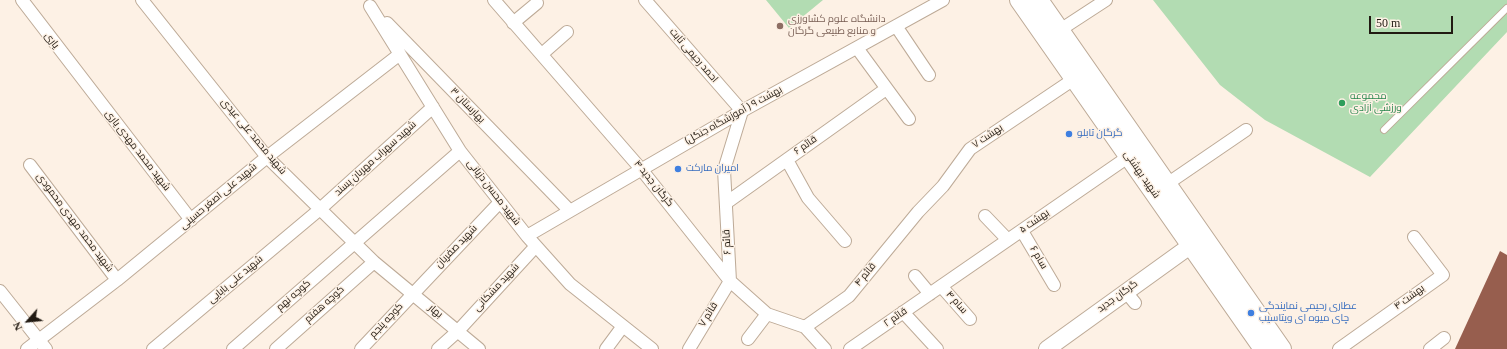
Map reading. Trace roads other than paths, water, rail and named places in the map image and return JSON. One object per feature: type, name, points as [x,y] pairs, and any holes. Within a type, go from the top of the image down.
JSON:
[{"type":"main road","name":"شهید بهشتی","points":[[1019,0],[1190,246],[1259,330],[1282,349]]},
{"type":"main road","name":"شهید بهشتی","points":[[1039,0],[1167,184],[1259,330],[1262,349]]},
{"type":"main road","name":"گرگان جدید","points":[[1050,348],[1130,297],[1190,246]]},
{"type":"street","name":"شهید محمد علی عیدی","points":[[142,0],[267,157],[319,210],[374,262],[413,293]]},
{"type":"street","name":"گرگان جدید ۴","points":[[494,0],[641,169],[730,281],[767,314],[805,327],[826,349]]},
{"type":"street","name":"احمد رحیمی ثابت","points":[[645,0],[742,111]]},
{"type":"street","name":"بهشت ۹ ( آموزشگاه جنگل)","points":[[527,236],[742,111],[943,0]]},
{"type":"street","points":[[1060,30],[1106,0]]},
{"type":"street","name":"یاری","points":[[24,1],[82,81]]},
{"type":"street","name":"شهید محسن دزیانی","points":[[368,3],[460,151],[527,236],[570,284],[652,349]]},
{"type":"street","name":"بهارستان ۳","points":[[368,3],[570,211]]},
{"type":"street","points":[[513,23],[537,3]]},
{"type":"street","points":[[896,26],[929,75]]},
{"type":"street","points":[[542,54],[567,32]]},
{"type":"street","points":[[857,48],[909,119]]},
{"type":"street","name":"شهید علی اصغر حسینی","points":[[27,349],[43,345],[117,280],[267,157],[400,54]]},
{"type":"street","name":"بهشت ۷","points":[[918,212],[943,186],[970,149],[1074,79]]},
{"type":"street","name":"شهید محمد مهدی یاری","points":[[82,81],[191,220]]},
{"type":"street","name":"قائم ۶","points":[[726,203],[886,89]]},
{"type":"street","name":"شهید سهراب مهربان پسند","points":[[319,210],[433,107]]},
{"type":"street","name":"۶ قائم","points":[[730,281],[724,170],[742,111]]},
{"type":"street","points":[[1167,184],[1246,130]]},
{"type":"street","name":"کوچه نهم","points":[[233,349],[356,244],[460,151]]},
{"type":"street","name":"بهشت ۵","points":[[941,286],[1128,157]]},
{"type":"street","points":[[787,160],[808,198],[845,241]]},
{"type":"street","name":"شهید محمد مهدی محمودی","points":[[30,165],[117,280]]},
{"type":"street","name":"شهید صفریان","points":[[413,293],[500,202]]},
{"type":"street","name":"شهید علی بابایی","points":[[153,349],[319,210]]},
{"type":"street","name":"قائم ۴","points":[[805,327],[849,296],[918,212]]},
{"type":"street","points":[[984,216],[1008,240]]},
{"type":"street","name":"۶ سام","points":[[1022,231],[1054,285]]},
{"type":"street","name":"۴ بهشت","points":[[1340,349],[1442,275],[1414,237]]},
{"type":"street","name":"شهید مشکانی","points":[[438,349],[458,331],[536,246]]},
{"type":"street","name":"کوچه هفتم","points":[[276,349],[374,262]]},
{"type":"street","points":[[915,276],[930,294]]},
{"type":"street","name":"۷ قائم","points":[[689,349],[730,281]]},
{"type":"street","name":"۲ قائم","points":[[850,349],[941,286]]},
{"type":"street","name":"۴ سام","points":[[941,286],[970,319]]},
{"type":"street","points":[[0,291],[43,345]]},
{"type":"street","name":"بهار","points":[[413,293],[479,349]]},
{"type":"street","name":"کوچه پنجم","points":[[361,349],[413,293]]},
{"type":"street","points":[[904,312],[936,349]]},
{"type":"street","points":[[748,339],[767,314]]},
{"type":"street","points":[[606,349],[623,326]]},
{"type":"street","points":[[1430,349],[1444,338]]},
{"type":"street","points":[[808,349],[817,340]]},
{"type":"lane","points":[[1384,130],[1507,8]]},
{"type":"place","name":"دانشگاه علوم کشاورزی و منابع طبیعی گرگان","points":[[780,26]]},
{"type":"place","name":"مجموعه ورزشی آزادی","points":[[1342,103]]},
{"type":"place","name":"گرگان تابلو","points":[[1069,134]]},
{"type":"place","name":"امیران مارکت","points":[[678,169]]},
{"type":"place","name":"عطاری رحیمی نمایندگی چای میوه ای ویتاسیب","points":[[1251,313]]}]
